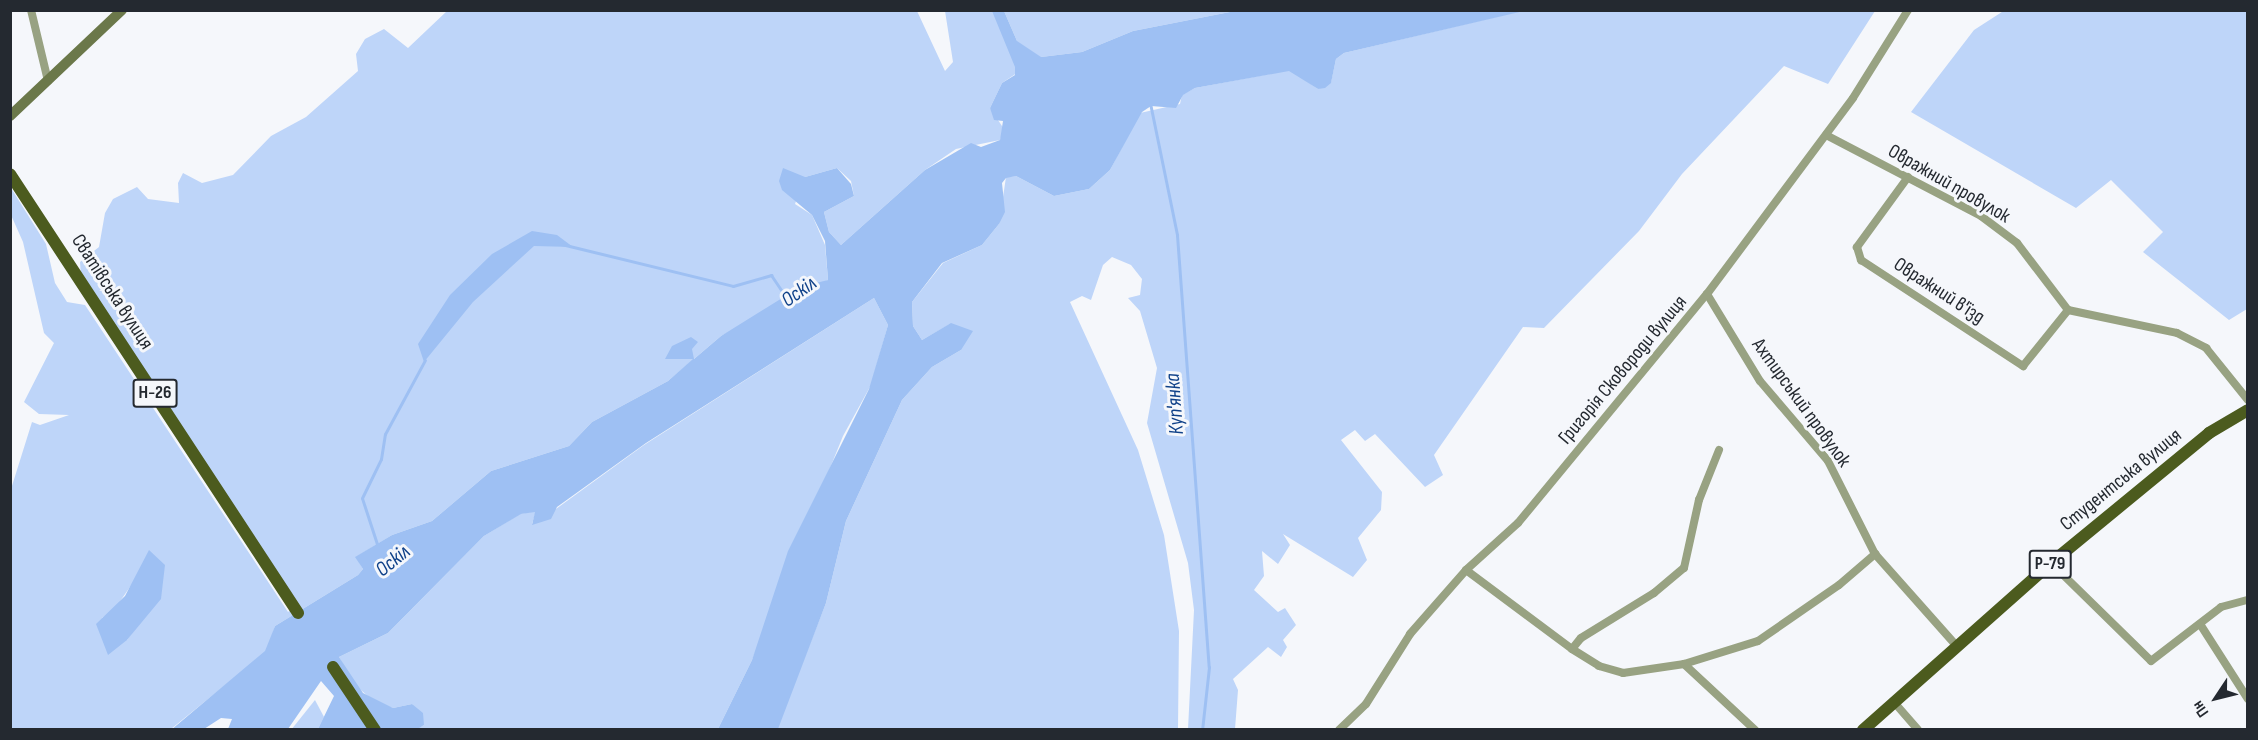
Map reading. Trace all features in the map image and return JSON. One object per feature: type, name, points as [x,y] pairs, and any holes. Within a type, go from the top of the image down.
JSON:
[{"type":"main road","name":"Сватівська вулиця","points":[[10,174],[298,613]]},
{"type":"main road","name":"Студентська вулиця","points":[[1863,729],[1954,644],[2051,563],[2209,434],[2247,410]]},
{"type":"main road","points":[[333,667],[375,729]]},
{"type":"street","points":[[31,10],[48,81]]},
{"type":"street","points":[[10,116],[122,10]]},
{"type":"street","name":"Григорія Сковороди вулиця","points":[[1339,729],[1366,704],[1410,634],[1466,570],[1518,523],[1707,294],[1826,135],[1908,10]]},
{"type":"street","name":"Овражний провулок","points":[[1826,135],[1981,216],[2017,243],[2068,310]]},
{"type":"street","name":"Овражний в'їзд","points":[[1908,177],[1857,247],[1861,260],[2023,366],[2068,310]]},
{"type":"street","name":"Ахтирський провулок","points":[[1707,294],[1760,381],[1828,461],[1875,554],[1954,644]]},
{"type":"street","points":[[2068,310],[2178,333],[2206,348],[2247,400]]},
{"type":"street","points":[[1572,649],[1581,639],[1654,593],[1684,568],[1699,500],[1719,450]]},
{"type":"street","points":[[1466,570],[1572,649],[1599,666],[1623,674],[1684,663],[1758,641],[1839,585],[1875,554]]},
{"type":"street","points":[[2051,563],[2151,661],[2221,607],[2247,600]]},
{"type":"street","points":[[2200,624],[2247,699]]},
{"type":"street","points":[[1684,663],[1755,729]]},
{"type":"street","points":[[1893,701],[1918,729]]},
{"type":"shaded area","points":[[2005,10],[2247,11],[2247,309],[2229,320],[2143,252],[2163,232],[2111,180],[2076,208],[1911,112],[1974,30]]},
{"type":"shaded area","points":[[447,11],[917,11],[945,71],[953,62],[945,11],[993,11],[1013,60],[1017,41],[1004,11],[1235,11],[1133,31],[1082,52],[1041,57],[1002,83],[990,108],[1004,129],[1000,140],[956,149],[925,170],[841,245],[829,232],[824,212],[854,196],[851,181],[837,168],[805,177],[795,204],[812,215],[825,245],[828,280],[721,336],[668,381],[592,422],[569,446],[491,471],[432,521],[392,535],[356,557],[363,569],[358,575],[275,626],[267,651],[171,729],[11,729],[11,489],[32,422],[40,425],[69,415],[39,414],[24,402],[54,343],[44,333],[23,242],[11,215],[11,188],[46,244],[55,283],[67,302],[85,305],[288,612],[300,604],[297,605],[81,276],[80,262],[99,247],[105,213],[113,199],[137,187],[148,199],[179,203],[178,183],[183,173],[202,183],[233,175],[271,136],[306,117],[358,71],[356,54],[365,39],[384,29],[408,48]],"holes":[[[141,571],[135,629],[127,640],[106,641],[102,618],[114,610]]]},
{"type":"shaded area","points":[[1521,11],[1875,11],[1828,84],[1784,66],[1682,174],[1639,231],[1544,328],[1523,327],[1434,455],[1443,475],[1425,487],[1375,434],[1365,441],[1355,430],[1341,440],[1382,492],[1381,510],[1358,538],[1367,560],[1353,577],[1283,534],[1290,545],[1278,564],[1262,551],[1264,576],[1254,590],[1278,612],[1285,608],[1296,625],[1283,640],[1287,647],[1281,657],[1268,647],[1233,679],[1238,690],[1235,729],[1188,729],[1194,610],[1188,563],[1147,423],[1157,368],[1140,311],[1128,298],[1140,295],[1142,279],[1131,265],[1112,257],[1103,265],[1091,300],[1082,296],[1070,302],[1138,450],[1164,535],[1179,631],[1178,729],[776,730],[826,603],[846,521],[902,400],[932,367],[961,350],[950,324],[922,340],[913,326],[912,302],[943,263],[982,245],[999,224],[1006,177],[1016,176],[1054,196],[1089,189],[1110,170],[1140,113],[1180,104],[1182,95],[1195,88],[1290,70],[1318,89],[1331,82],[1336,59],[1344,53]]},
{"type":"shaded area","points":[[874,298],[888,325],[871,385],[843,436],[752,660],[718,729],[416,729],[424,725],[412,704],[393,708],[376,703],[355,685],[339,657],[388,633],[484,536],[520,514],[536,511],[532,524],[538,522],[644,445]]},
{"type":"shaded area","points":[[315,700],[324,717],[318,729],[291,730]]},
{"type":"water","name":"Оскіл","points":[[992,11],[1004,11],[1017,41],[1041,57],[1082,52],[1133,31],[1235,11],[1524,11],[1344,53],[1336,59],[1331,83],[1325,88],[1318,89],[1289,71],[1195,88],[1183,95],[1176,108],[1151,106],[1142,112],[1110,170],[1089,189],[1054,196],[1016,176],[1006,178],[1002,183],[1005,212],[999,224],[982,245],[942,263],[912,302],[913,326],[922,340],[951,323],[973,331],[961,350],[932,367],[902,400],[846,521],[826,603],[778,729],[718,729],[752,660],[788,551],[869,389],[888,325],[874,298],[646,443],[557,507],[551,519],[532,525],[535,512],[521,514],[484,536],[388,633],[339,657],[363,693],[393,708],[412,704],[423,713],[424,725],[416,730],[318,729],[334,696],[321,681],[288,729],[228,729],[232,719],[221,718],[204,729],[171,730],[265,651],[275,626],[358,575],[363,569],[355,557],[392,535],[432,521],[491,471],[569,446],[592,422],[668,381],[693,359],[665,359],[672,346],[691,337],[698,342],[692,349],[694,359],[721,336],[800,287],[828,280],[825,241],[812,215],[782,190],[779,181],[783,168],[805,177],[837,168],[851,184],[854,196],[824,212],[829,232],[841,245],[925,170],[971,143],[981,147],[1000,140],[1003,121],[994,120],[990,108],[1002,83],[1015,75],[1015,67]]},
{"type":"water","points":[[532,231],[557,235],[573,247],[534,246],[473,302],[424,362],[418,344],[450,295],[492,254]]},
{"type":"water","points":[[149,550],[165,565],[161,599],[127,640],[108,655],[96,624],[125,596]]},
{"type":"waterway","name":"Куп'янка","points":[[1150,103],[1177,235],[1209,667],[1202,730]]},
{"type":"waterway","name":"Оскіл","points":[[557,243],[733,286],[771,275],[785,296]]},
{"type":"waterway","points":[[377,544],[362,498],[381,459],[385,434],[425,360]]}]
